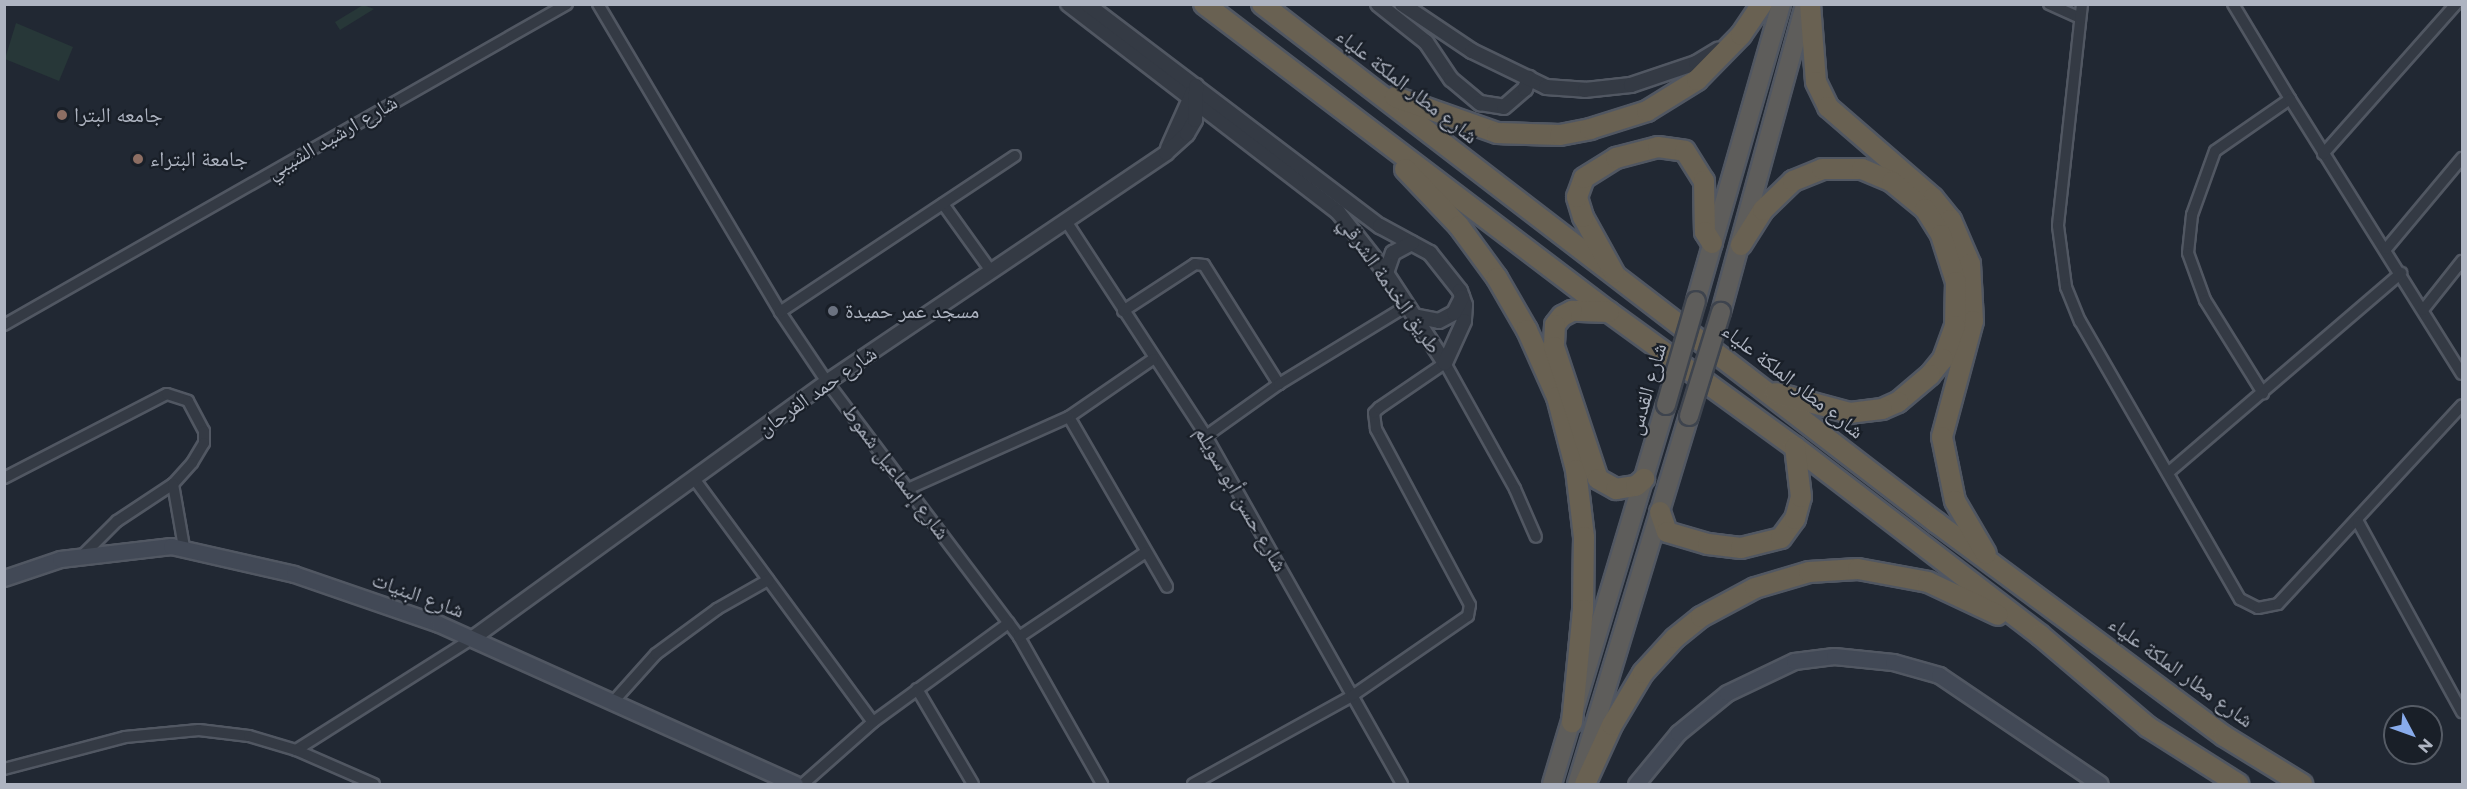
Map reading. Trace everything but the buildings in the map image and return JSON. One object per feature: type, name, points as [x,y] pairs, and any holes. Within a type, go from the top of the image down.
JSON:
[{"type":"highway","points":[[1204,4],[1609,312],[1795,447],[2040,635],[2148,727],[2238,784]]},
{"type":"highway","name":"شارع مطار الملكة علياء","points":[[1262,4],[1937,523],[1989,558],[2224,736],[2302,784]]},
{"type":"highway","points":[[1368,84],[1462,123],[1497,133],[1560,135],[1620,121],[1674,96],[1717,63],[1742,34],[1762,4]]},
{"type":"highway","name":"شارع القدس","points":[[1552,784],[1666,405],[1781,4]]},
{"type":"highway","points":[[1577,784],[1741,245],[1805,4]]},
{"type":"highway","points":[[1810,4],[1816,82],[1828,107],[1846,127],[1934,198],[1951,220],[1971,264],[1973,321],[1944,416],[1943,457],[1955,501],[1989,558]]},
{"type":"highway","points":[[1346,110],[1458,226],[1497,278],[1537,350],[1557,397],[1576,470],[1584,537],[1583,610],[1572,722]]},
{"type":"highway","points":[[1615,275],[1583,217],[1577,197],[1584,178],[1616,158],[1658,147],[1674,148],[1692,158],[1704,181],[1706,232],[1712,243]]},
{"type":"highway","points":[[1741,245],[1763,210],[1792,181],[1822,169],[1862,169],[1892,182],[1924,209],[1941,235],[1956,282],[1955,326],[1943,359],[1930,375],[1898,402],[1882,409],[1850,412],[1768,391]]},
{"type":"highway","points":[[1609,312],[1572,311],[1562,316],[1555,325],[1554,347],[1598,478],[1606,485],[1626,489],[1644,479]]},
{"type":"highway","points":[[1660,512],[1667,532],[1708,544],[1741,548],[1781,538],[1795,519],[1802,497],[1795,447]]},
{"type":"highway","points":[[1586,784],[1612,725],[1643,673],[1675,638],[1701,617],[1755,588],[1809,572],[1858,569],[1879,572],[1928,582],[1958,593],[2040,635]]},
{"type":"main road","name":"شارع البنيات","points":[[4,578],[81,556],[135,548],[184,547],[326,583],[473,638],[795,784]]},
{"type":"main road","points":[[1636,784],[1678,733],[1727,693],[1794,662],[1834,656],[1893,662],[1940,675],[2100,784]]},
{"type":"street","name":"شارع ارشيد الشيبي","points":[[4,325],[567,4]]},
{"type":"street","name":"شارع إسماعيل شموط","points":[[598,4],[780,312],[828,382],[910,488],[1019,637],[1102,784]]},
{"type":"street","name":"طريق الخدمة الشرقي","points":[[1068,4],[1380,226],[1430,253],[1462,297],[1464,321],[1445,363]]},
{"type":"street","name":"طريق الخدمة الشرقي","points":[[1087,4],[1195,96],[1338,212],[1386,273],[1445,363]]},
{"type":"street","points":[[1378,4],[1426,42],[1451,80],[1480,103],[1504,106],[1525,89],[1529,78]]},
{"type":"street","points":[[1402,4],[1458,44],[1546,87],[1567,89],[1631,85],[1696,63],[1742,34]]},
{"type":"street","points":[[2049,4],[2080,18]]},
{"type":"street","points":[[2082,4],[2058,226],[2062,268],[2074,311],[2169,472],[2235,592],[2258,609],[2278,604],[2358,522],[2463,405]]},
{"type":"street","points":[[2233,4],[2323,154],[2386,249],[2463,374]]},
{"type":"street","points":[[2323,154],[2456,4]]},
{"type":"street","name":"شارع حمد الفرحان","points":[[473,638],[828,382],[1166,153],[1195,96]]},
{"type":"street","points":[[2263,393],[2205,300],[2192,272],[2189,246],[2192,215],[2215,151],[2290,99]]},
{"type":"street","points":[[780,312],[1016,156]]},
{"type":"street","points":[[2386,249],[2463,158]]},
{"type":"street","points":[[943,204],[991,271]]},
{"type":"street","name":"شارع حسن أبو سويلم","points":[[1066,221],[1153,359],[1206,436],[1402,784]]},
{"type":"street","points":[[1386,273],[1393,253],[1412,243]]},
{"type":"street","points":[[2423,310],[2463,261]]},
{"type":"street","points":[[1123,311],[1195,264],[1204,265],[1279,384]]},
{"type":"street","points":[[2169,472],[2401,273]]},
{"type":"street","points":[[1206,436],[1279,384],[1410,311],[1430,322],[1447,318],[1462,297]]},
{"type":"street","points":[[910,488],[1069,417],[1153,359]]},
{"type":"street","points":[[1193,784],[1352,696],[1468,616],[1470,605],[1374,421],[1378,408],[1445,363],[1515,489],[1536,537]]},
{"type":"street","points":[[4,478],[167,394],[174,393],[188,401],[204,431],[198,454],[173,484],[117,521],[81,556]]},
{"type":"street","points":[[1069,417],[1167,587]]},
{"type":"street","points":[[695,480],[873,722]]},
{"type":"street","points":[[173,484],[184,547]]},
{"type":"street","points":[[2358,522],[2463,712]]},
{"type":"street","points":[[1019,637],[1146,552]]},
{"type":"street","points":[[612,703],[656,654],[717,609],[768,580]]},
{"type":"street","points":[[803,784],[873,722],[1009,623]]},
{"type":"street","points":[[296,750],[473,638]]},
{"type":"street","points":[[917,689],[973,784]]},
{"type":"street","points":[[4,769],[125,737],[199,730],[249,736],[296,750],[356,781],[374,784]]},
{"type":"shaded area","points":[[363,5],[374,9],[340,30],[335,22]]},
{"type":"shaded area","points":[[16,23],[73,47],[59,81],[5,59]]},
{"type":"place","name":"جامعه البترا","points":[[62,115]]},
{"type":"place","name":"جامعة البتراء","points":[[138,159]]},
{"type":"place","name":"مسجد عمر حميدة","points":[[833,311]]}]
